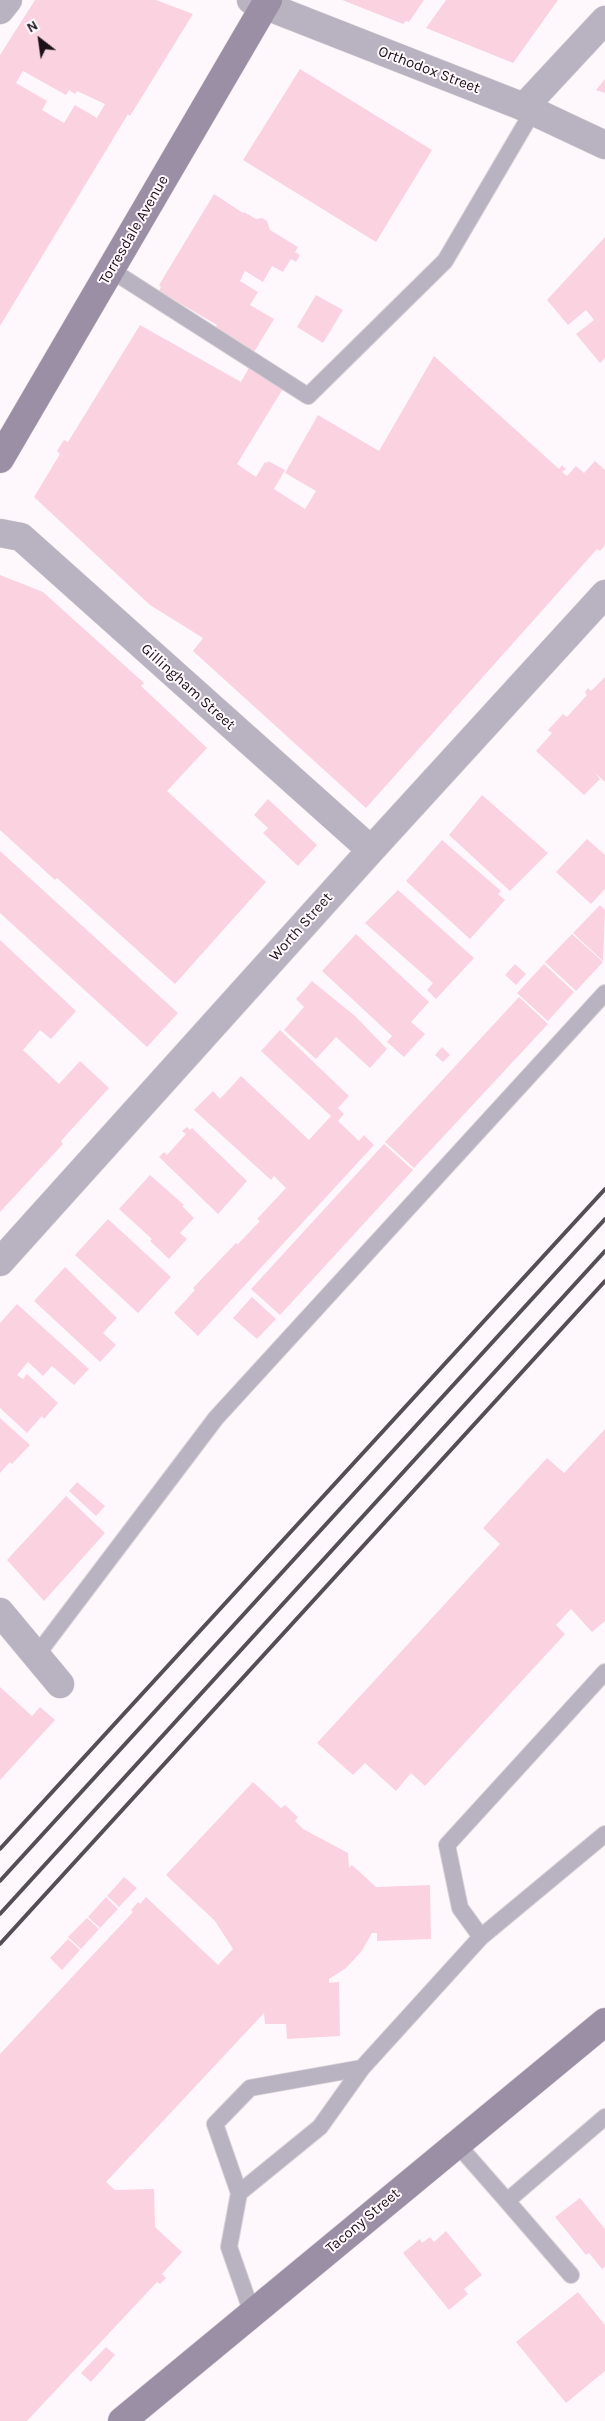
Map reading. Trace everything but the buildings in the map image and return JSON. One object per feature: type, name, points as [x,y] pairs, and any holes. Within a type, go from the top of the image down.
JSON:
[{"type":"main road","name":"Torresdale Avenue","points":[[0,459],[111,270],[261,2]]},
{"type":"main road","name":"Tacony Street","points":[[122,2421],[605,2022]]},
{"type":"street","points":[[0,10],[8,0]]},
{"type":"street","name":"Orthodox Street","points":[[261,2],[528,109],[605,145]]},
{"type":"street","points":[[528,109],[605,20]]},
{"type":"street","name":"Gillingham Street","points":[[0,533],[21,538],[371,850]]},
{"type":"street","name":"Worth Street","points":[[0,1262],[371,850],[605,594]]},
{"type":"street","points":[[0,1612],[60,1684]]},
{"type":"lane","points":[[111,270],[308,396],[445,261],[528,109]]},
{"type":"lane","points":[[36,1656],[216,1418],[605,994]]},
{"type":"lane","points":[[481,1937],[460,1908],[447,1845],[605,1672]]},
{"type":"lane","points":[[240,2193],[320,2127],[362,2068],[481,1937],[605,1834]]},
{"type":"lane","points":[[252,2313],[229,2247],[240,2193],[215,2124],[250,2088],[362,2068]]},
{"type":"lane","points":[[507,2201],[605,2117]]},
{"type":"lane","points":[[457,2144],[571,2275]]},
{"type":"railway","points":[[0,1849],[605,1189]]},
{"type":"railway","points":[[0,1881],[605,1219]]},
{"type":"railway","points":[[0,1914],[605,1251]]},
{"type":"railway","points":[[0,1944],[605,1281]]}]
